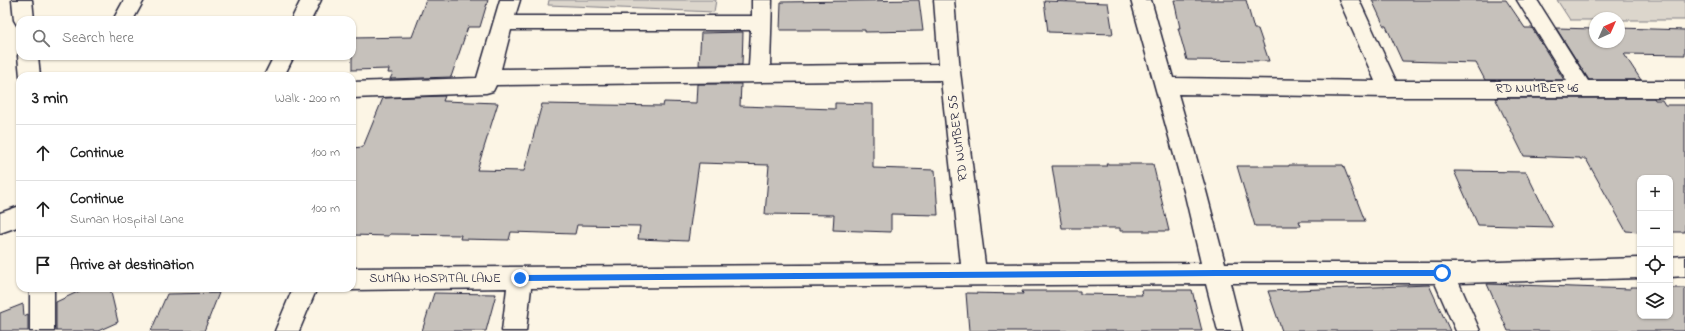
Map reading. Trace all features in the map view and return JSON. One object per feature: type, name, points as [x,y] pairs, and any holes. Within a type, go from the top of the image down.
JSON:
[{"type":"street","points":[[22,0],[24,16]]},
{"type":"street","points":[[125,16],[134,0]]},
{"type":"street","points":[[303,16],[311,0]]},
{"type":"street","points":[[356,90],[486,85],[487,77],[510,0]]},
{"type":"street","points":[[759,75],[762,0]]},
{"type":"street","name":"RD NUMBER 55","points":[[944,0],[950,72],[974,275]]},
{"type":"street","points":[[1141,0],[1195,191],[1230,331]]},
{"type":"street","points":[[1349,0],[1389,89]]},
{"type":"street","points":[[1527,0],[1582,88]]},
{"type":"street","points":[[503,23],[761,23]]},
{"type":"street","points":[[28,60],[30,72]]},
{"type":"street","points":[[276,72],[282,60]]},
{"type":"street","points":[[487,77],[950,72]]},
{"type":"street","name":"RD NUMBER 46","points":[[1165,86],[1389,89],[1685,89]]},
{"type":"street","points":[[0,223],[16,217]]},
{"type":"street","points":[[1673,267],[1685,266]]},
{"type":"street","name":"SUMAN HOSPITAL LANE","points":[[356,279],[1216,273],[1442,273],[1637,268]]},
{"type":"street","points":[[1442,273],[1468,331]]},
{"type":"street","points":[[514,331],[520,278]]},
{"type":"street","points":[[42,292],[42,331]]},
{"type":"street","points":[[287,331],[304,292]]},
{"type":"shaded area","points":[[549,0],[716,0],[714,12],[548,5]]},
{"type":"shaded area","points":[[1557,0],[1685,0],[1685,20],[1625,20],[1625,12],[1589,12],[1589,20],[1570,20]]},
{"type":"building","points":[[426,0],[488,0],[480,27],[468,27],[451,77],[390,79],[393,73],[388,73],[389,69],[352,70],[352,60],[356,60],[356,38],[412,37]]},
{"type":"building","points":[[919,0],[923,31],[865,32],[865,30],[780,30],[781,2]]},
{"type":"building","points":[[1174,0],[1246,0],[1254,29],[1258,29],[1269,61],[1187,60],[1178,28],[1180,28]]},
{"type":"building","points":[[1372,0],[1506,0],[1525,28],[1532,28],[1564,80],[1485,80],[1476,63],[1402,61]]},
{"type":"building","points":[[1044,1],[1108,3],[1113,34],[1048,32]]},
{"type":"building","points":[[1556,28],[1589,29],[1589,48],[1625,48],[1625,28],[1685,30],[1685,55],[1624,54],[1641,80],[1589,80]]},
{"type":"building","points":[[743,32],[742,65],[699,65],[701,33]]},
{"type":"building","points":[[697,84],[741,84],[740,106],[835,109],[835,103],[873,104],[873,168],[935,170],[938,215],[891,214],[891,232],[833,230],[834,215],[765,214],[769,165],[699,163],[688,241],[638,239],[640,226],[577,225],[575,234],[511,232],[509,240],[460,239],[461,235],[356,235],[356,148],[363,147],[383,98],[445,96],[443,101],[498,103],[477,170],[524,171],[542,104],[663,106],[664,102],[696,103]]},
{"type":"building","points":[[1495,98],[1654,98],[1655,100],[1662,100],[1665,105],[1685,105],[1685,232],[1673,232],[1673,175],[1637,175],[1637,232],[1626,231],[1586,159],[1524,156]]},
{"type":"building","points":[[1106,164],[1153,164],[1169,231],[1120,231],[1120,228],[1062,228],[1052,166],[1107,166]]},
{"type":"building","points":[[1343,165],[1365,221],[1299,221],[1301,226],[1255,226],[1237,166]]},
{"type":"building","points":[[1454,171],[1526,172],[1553,227],[1478,225]]},
{"type":"building","points":[[1487,284],[1631,289],[1630,287],[1637,287],[1637,319],[1673,319],[1673,288],[1685,288],[1685,331],[1508,331]]},
{"type":"building","points":[[1429,285],[1450,331],[1282,331],[1268,291]]},
{"type":"building","points":[[1141,290],[1192,290],[1202,331],[969,331],[966,293],[1023,294],[1022,291],[1080,291],[1080,294],[1142,295]]},
{"type":"building","points":[[77,292],[111,292],[118,322],[98,331],[56,331],[56,302]]},
{"type":"building","points":[[219,293],[204,331],[151,331],[167,294]]},
{"type":"building","points":[[434,293],[496,294],[486,331],[422,331]]},
{"type":"building","points":[[23,304],[24,316],[28,314],[28,331],[0,331],[0,313]]},
{"type":"route","points":[[520,278],[1216,273],[1442,273]]}]
